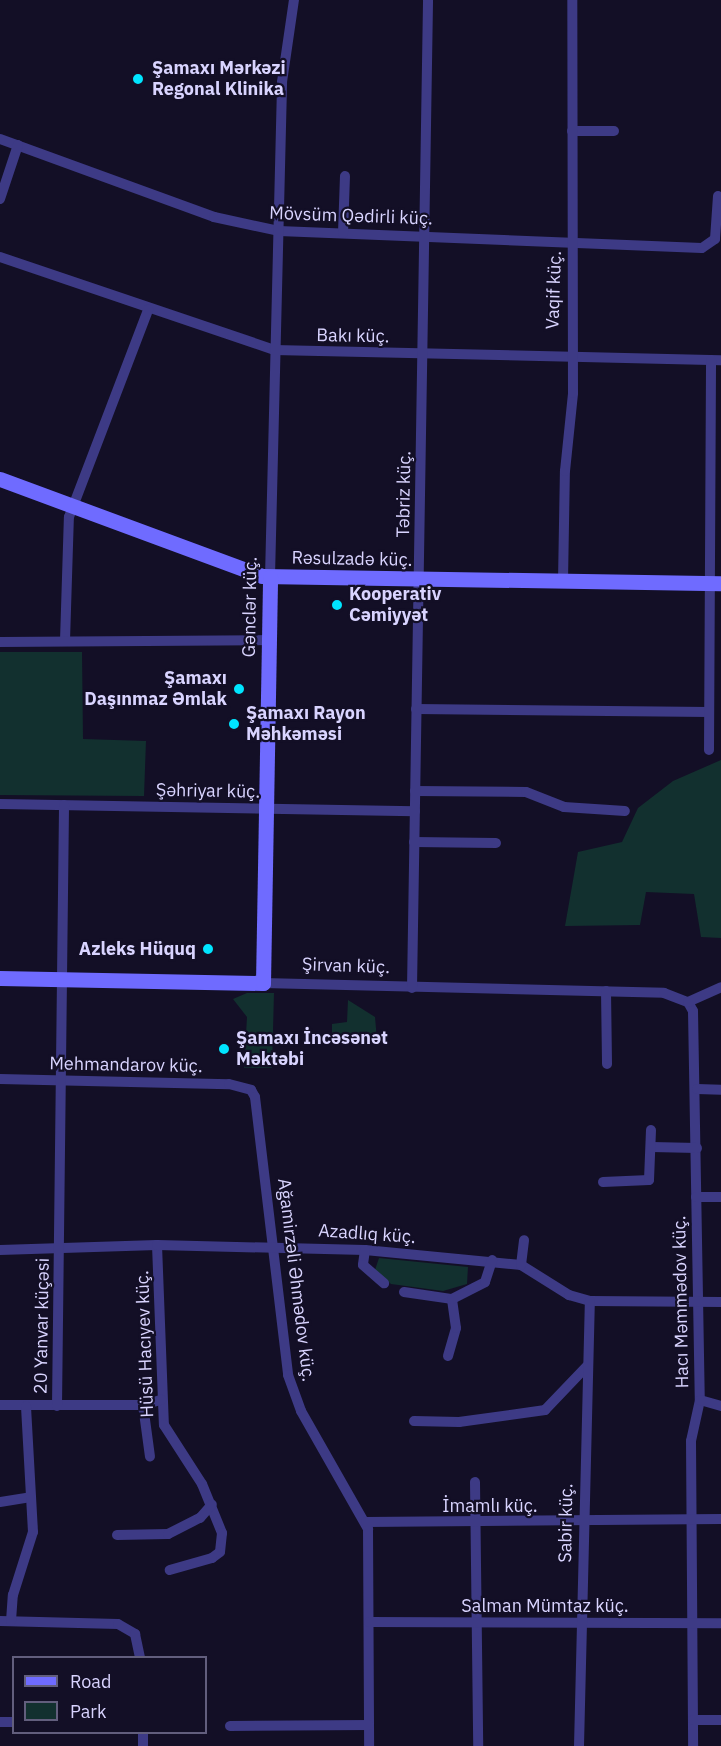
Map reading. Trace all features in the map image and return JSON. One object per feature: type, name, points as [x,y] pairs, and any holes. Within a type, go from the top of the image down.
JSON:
[{"type":"street","name":"Gənclər küç.","points":[[264,983],[274,350],[282,82],[294,0]]},
{"type":"street","name":"Təbriz küç.","points":[[412,988],[428,0]]},
{"type":"street","name":"Vaqif küç.","points":[[563,581],[573,243],[572,0]]},
{"type":"street","points":[[572,131],[614,131]]},
{"type":"street","name":"Mövsüm Qədirli küç.","points":[[0,139],[214,217],[279,231],[702,248],[715,239],[718,196]]},
{"type":"street","points":[[0,199],[18,145]]},
{"type":"street","points":[[343,233],[345,176]]},
{"type":"street","name":"Bakı küç.","points":[[0,257],[148,310],[274,350],[716,360]]},
{"type":"street","points":[[65,641],[72,506],[148,310]]},
{"type":"street","points":[[709,750],[708,712],[714,583],[716,360]]},
{"type":"street","name":"Rəsulzadə küç.","points":[[0,479],[270,577],[714,583]]},
{"type":"street","points":[[0,642],[269,640]]},
{"type":"street","points":[[417,710],[708,712]]},
{"type":"street","points":[[415,791],[526,792],[564,807],[626,811]]},
{"type":"street","name":"Şəhriyar küç.","points":[[0,804],[415,812]]},
{"type":"street","name":"20 Yanvar küçəsi","points":[[57,1406],[64,805]]},
{"type":"street","points":[[414,842],[496,843]]},
{"type":"street","name":"Şirvan küç.","points":[[0,978],[664,993],[688,1002]]},
{"type":"street","points":[[688,1002],[721,987]]},
{"type":"street","points":[[606,991],[607,1064]]},
{"type":"street","name":"Hacı Məmmədov küç.","points":[[688,1002],[697,1034],[696,1302],[700,1400],[692,1426],[693,1746]]},
{"type":"street","name":"Mehmandarov küç.","points":[[0,1079],[250,1089]]},
{"type":"street","name":"Ağamirzəli Əhmədov küç.","points":[[250,1089],[259,1117],[292,1388],[366,1522],[369,1746]]},
{"type":"street","points":[[697,1089],[721,1090]]},
{"type":"street","points":[[603,1182],[649,1180],[651,1130]]},
{"type":"street","points":[[652,1147],[697,1148]]},
{"type":"street","points":[[696,1197],[721,1197]]},
{"type":"street","points":[[521,1264],[524,1240]]},
{"type":"street","name":"Azadlıq küç.","points":[[0,1250],[60,1246],[157,1245],[273,1245],[365,1250],[521,1264],[569,1295],[590,1301],[721,1302]]},
{"type":"street","name":"Hüsü Hacıyev küç.","points":[[157,1245],[161,1401],[168,1434],[212,1504],[222,1533],[220,1552],[201,1564],[170,1570]]},
{"type":"street","points":[[365,1250],[363,1265],[384,1283]]},
{"type":"street","points":[[404,1292],[453,1299],[485,1282],[492,1260]]},
{"type":"street","points":[[448,1356],[456,1328],[453,1299]]},
{"type":"street","name":"Sabir küç.","points":[[579,1746],[580,1622],[590,1301]]},
{"type":"street","points":[[414,1420],[459,1422],[545,1410],[587,1366]]},
{"type":"street","points":[[700,1400],[721,1406]]},
{"type":"street","points":[[0,1406],[143,1405],[161,1401]]},
{"type":"street","points":[[143,1405],[150,1457]]},
{"type":"street","points":[[26,1406],[33,1532],[6,1621],[128,1627],[139,1643],[140,1656]]},
{"type":"street","points":[[475,1482],[478,1746]]},
{"type":"street","points":[[0,1502],[31,1497]]},
{"type":"street","points":[[117,1535],[168,1534],[200,1518],[212,1504]]},
{"type":"street","name":"İmamlı küç.","points":[[366,1522],[474,1524],[721,1519]]},
{"type":"street","name":"Salman Mümtaz küç.","points":[[369,1622],[721,1623]]},
{"type":"street","points":[[693,1720],[721,1720]]},
{"type":"street","points":[[230,1726],[369,1725]]},
{"type":"green space","points":[[0,652],[82,652],[83,739],[146,741],[144,796],[0,795]]},
{"type":"green space","points":[[721,760],[721,938],[701,937],[694,894],[646,892],[640,925],[565,926],[578,852],[622,842],[638,808],[673,781]]},
{"type":"green space","points":[[247,993],[274,993],[272,1068],[244,1068],[247,1017],[233,999]]},
{"type":"green space","points":[[348,1000],[375,1017],[377,1040],[332,1033],[332,1024],[347,1022]]},
{"type":"green space","points":[[379,1258],[468,1267],[467,1284],[443,1291],[391,1284],[375,1270]]},
{"type":"place","name":"Şamaxı Mərkəzi Regonal Klinika","points":[[138,79]]},
{"type":"place","name":"Kooperativ Cəmiyyət","points":[[337,605]]},
{"type":"place","name":"Şamaxı Daşınmaz Əmlak","points":[[239,689]]},
{"type":"place","name":"Şamaxı Rayon Məhkəməsi","points":[[234,724]]},
{"type":"place","name":"Azleks Hüquq","points":[[208,949]]},
{"type":"place","name":"Şamaxı İncəsənət Məktəbi","points":[[224,1049]]}]
